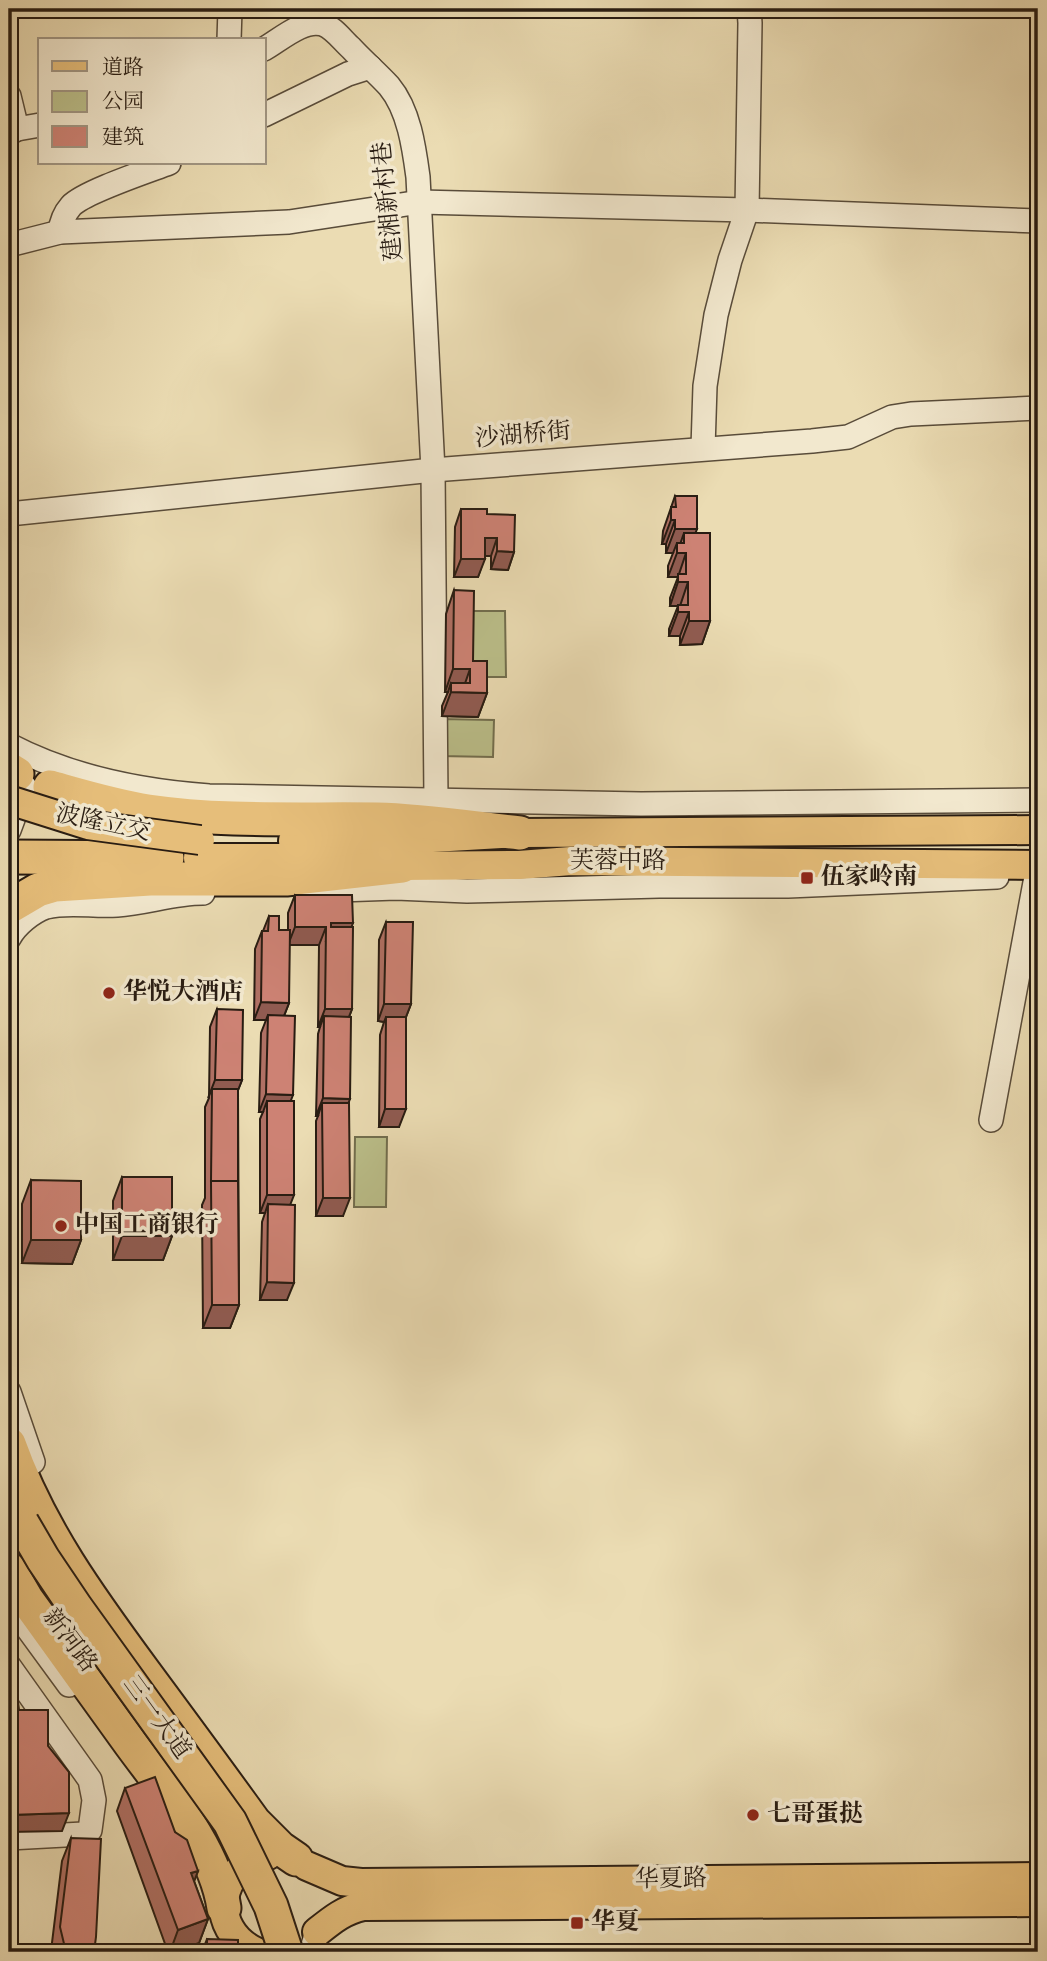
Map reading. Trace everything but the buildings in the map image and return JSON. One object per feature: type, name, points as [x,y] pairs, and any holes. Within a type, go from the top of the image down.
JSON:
[{"type":"highway","points":[[20,772],[109,803],[193,816],[380,819],[520,833]]},
{"type":"highway","points":[[9,857],[199,849]]},
{"type":"highway","points":[[10,926],[19,899],[55,886],[150,879],[286,879],[402,866]]},
{"type":"highway","points":[[9,1444],[21,1498]]},
{"type":"highway","points":[[9,1475],[21,1498],[92,1601],[254,1822],[280,1848],[302,1863]]},
{"type":"highway","name":"三一大道","points":[[21,1498],[43,1559],[230,1822],[271,1906],[286,1952]]},
{"type":"highway","name":"三一大道","points":[[9,1534],[39,1584],[208,1818],[251,1899],[270,1952]]},
{"type":"highway","points":[[9,1569],[27,1600],[171,1799],[201,1846],[216,1877],[231,1928]]},
{"type":"main road","name":"波隆立交","points":[[20,772],[89,825],[199,849]]},
{"type":"main road","name":"波隆立交","points":[[9,820],[77,841],[199,849]]},
{"type":"main road","name":"芙蓉中路","points":[[199,849],[520,833],[1038,830]]},
{"type":"main road","name":"芙蓉中路","points":[[199,849],[402,866],[519,865],[571,861],[1038,873]]},
{"type":"main road","points":[[187,893],[286,879]]},
{"type":"main road","points":[[256,1952],[241,1944],[231,1928],[229,1882],[246,1863],[271,1854],[284,1855],[302,1863],[317,1877],[323,1890],[325,1905],[314,1942]]},
{"type":"main road","name":"华夏路","points":[[302,1863],[342,1881],[361,1883],[1038,1877]]},
{"type":"main road","name":"华夏路","points":[[293,1952],[314,1942],[336,1916],[363,1906],[1038,1902]]},
{"type":"street","points":[[229,38],[230,9]]},
{"type":"street","points":[[703,448],[705,386],[716,316],[730,260],[747,210],[749,9]]},
{"type":"street","name":"建湘新村巷","points":[[266,47],[301,27],[324,24],[390,88],[405,118],[415,149],[433,470],[436,799]]},
{"type":"street","points":[[266,114],[348,74],[370,67]]},
{"type":"street","points":[[9,96],[13,131],[38,125]]},
{"type":"street","points":[[60,232],[62,219],[71,205],[166,164]]},
{"type":"street","points":[[9,245],[60,232],[289,222],[420,202],[1038,221]]},
{"type":"street","name":"沙湖桥街","points":[[9,514],[433,470],[848,437],[892,418],[911,414],[1038,408]]},
{"type":"street","points":[[9,830],[20,772],[112,782],[158,792],[277,799],[436,799],[641,804],[1038,800]]},
{"type":"street","points":[[10,926],[44,908],[61,905],[118,905],[187,893],[396,888],[467,891],[788,886],[1038,873],[991,1120]]},
{"type":"street","points":[[9,1392],[36,1470],[59,1520],[88,1568],[302,1863]]},
{"type":"street","name":"新河路","points":[[9,1603],[176,1834],[202,1873],[231,1928]]},
{"type":"street","points":[[9,1667],[90,1780],[94,1800],[90,1830],[83,1834],[9,1838]]},
{"type":"green space","points":[[473,611],[505,611],[506,677],[473,677]]},
{"type":"green space","points":[[441,719],[494,720],[493,757],[440,756]]},
{"type":"green space","points":[[355,1137],[387,1137],[386,1207],[354,1207]]},
{"type":"place","name":"伍家岭南","points":[[807,878]]},
{"type":"place","name":"华悦大酒店","points":[[109,993]]},
{"type":"place","name":"中国工商银行","points":[[61,1226]]},
{"type":"place","name":"七哥蛋挞","points":[[753,1815]]},
{"type":"place","name":"华夏","points":[[577,1923]]}]
